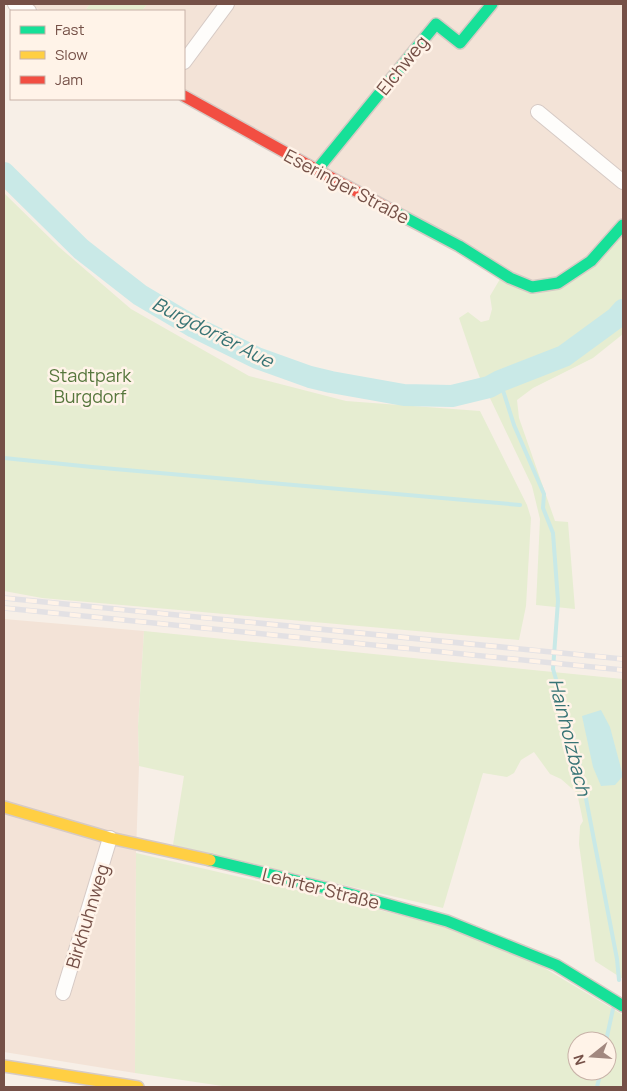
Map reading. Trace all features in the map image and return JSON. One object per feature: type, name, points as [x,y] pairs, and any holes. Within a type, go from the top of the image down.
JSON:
[{"type":"street","points":[[15,4],[27,10]]},
{"type":"street","points":[[185,61],[227,4]]},
{"type":"street","name":"Elchweg","points":[[317,170],[436,24],[460,43],[492,4]]},
{"type":"street","name":"Eseringer Straße","points":[[185,97],[459,246],[510,278],[532,287],[558,283],[591,261],[623,225]]},
{"type":"street","points":[[538,112],[623,182]]},
{"type":"street","name":"Lehrter Straße","points":[[4,807],[110,838],[326,889],[447,921],[556,965],[623,1006]]},
{"type":"street","name":"Birkhuhnweg","points":[[63,993],[110,838]]},
{"type":"street","points":[[4,1066],[138,1087]]},
{"type":"shaded area","points":[[29,4],[90,4],[86,10],[40,10]]},
{"type":"shaded area","points":[[147,4],[623,4],[623,232],[533,293],[185,91],[185,10],[143,10]]},
{"type":"shaded area","points":[[4,619],[144,631],[138,726],[135,1073],[4,1052]]},
{"type":"green space","points":[[90,4],[147,4],[143,10],[86,10]]},
{"type":"green space","name":"Stadtpark Burgdorf","points":[[4,193],[59,247],[131,309],[249,376],[346,401],[480,411],[527,505],[531,518],[526,606],[519,640],[42,598],[4,591]]},
{"type":"green space","points":[[623,232],[623,300],[602,321],[552,353],[482,383],[459,318],[468,312],[481,322],[489,320],[492,309],[490,296],[500,279],[533,293]]},
{"type":"green space","points":[[623,316],[623,334],[593,358],[533,388],[517,400],[519,418],[555,521],[568,522],[575,609],[536,605],[540,519],[532,486],[488,394],[565,361],[596,340]]},
{"type":"green space","points":[[144,631],[623,679],[623,979],[595,961],[579,844],[580,826],[583,821],[577,793],[561,779],[550,774],[534,752],[521,760],[514,773],[507,777],[483,773],[443,908],[173,845],[184,776],[139,766],[138,726]]},
{"type":"green space","points":[[136,853],[344,901],[446,927],[541,966],[623,1015],[623,1087],[229,1087],[135,1073]]},
{"type":"water","points":[[601,710],[610,727],[623,776],[615,785],[601,786],[593,767],[582,716]]},
{"type":"waterway","name":"Burgdorfer Aue","points":[[4,173],[81,249],[140,295],[194,327],[257,358],[310,377],[331,382],[404,395],[452,396],[489,387],[564,356],[616,318],[623,310]]},
{"type":"waterway","name":"Hainholzbach","points":[[500,381],[514,425],[544,494],[543,508],[553,533],[558,601],[553,669],[576,747],[617,959],[619,980]]},
{"type":"waterway","points":[[4,458],[520,505]]},
{"type":"waterway","name":"Hainholzbach","points":[[608,1031],[613,1009]]},
{"type":"waterway","name":"Hainholzbach","points":[[597,1087],[598,1081]]},
{"type":"railway","points":[[4,598],[623,659]]},
{"type":"railway","points":[[4,608],[623,670]]},
{"type":"traffic: fast","points":[[317,170],[436,24],[460,43],[492,4]]},
{"type":"traffic: fast","points":[[393,211],[459,246],[510,278],[532,287],[558,283],[591,261],[623,225]]},
{"type":"traffic: fast","points":[[210,860],[346,893],[447,921],[556,965],[623,1006]]},
{"type":"traffic: slow","points":[[4,807],[110,838],[210,860]]},
{"type":"traffic: slow","points":[[4,1066],[138,1087]]},
{"type":"traffic: jam","points":[[185,97],[393,211]]}]
